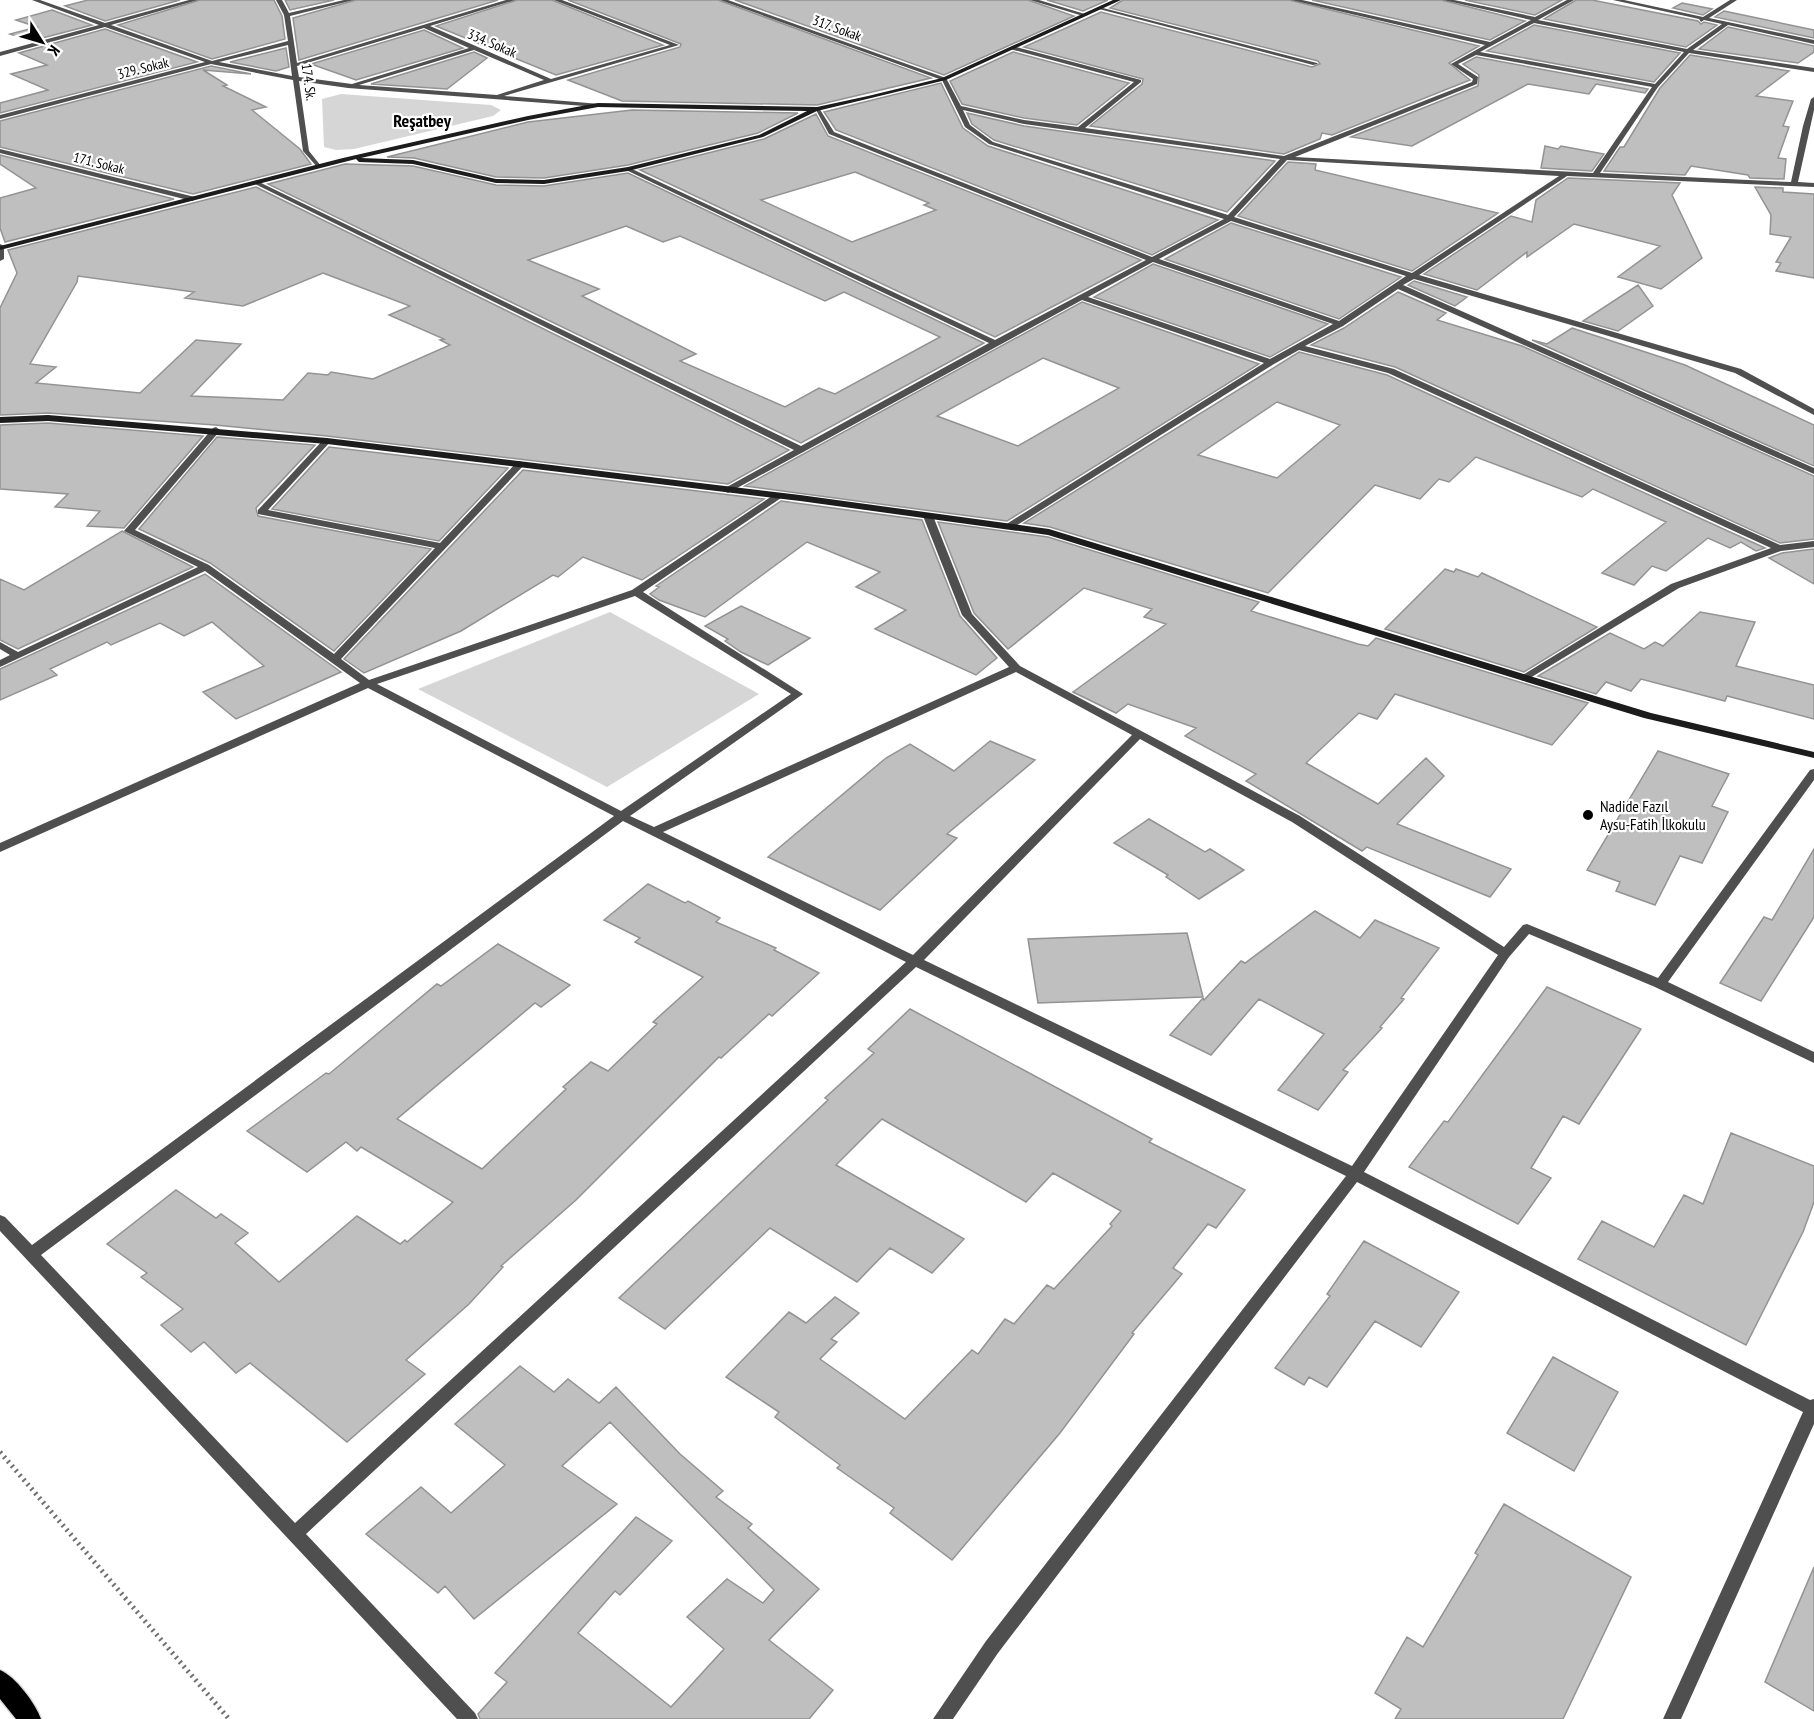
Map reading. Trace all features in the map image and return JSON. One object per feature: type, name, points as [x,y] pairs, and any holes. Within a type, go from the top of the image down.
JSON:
[{"type":"main road","points":[[1,247],[343,160],[528,118],[598,105],[817,109],[944,79],[1118,0]]},
{"type":"main road","points":[[343,160],[413,162],[496,180],[535,182],[628,169],[760,136],[798,120],[817,109]]},
{"type":"main road","points":[[0,420],[48,418],[216,430],[327,441],[778,496],[1049,532],[1648,716],[1814,755]]},
{"type":"main road","points":[[0,1681],[30,1719]]},
{"type":"street","points":[[38,0],[213,63],[297,80],[489,98],[598,105]]},
{"type":"street","points":[[0,54],[195,0]]},
{"type":"street","name":"174. Sk.","points":[[279,0],[287,15],[306,151],[318,166]]},
{"type":"street","points":[[287,15],[351,0]]},
{"type":"street","points":[[295,65],[512,0]]},
{"type":"street","points":[[489,98],[676,45],[557,0]]},
{"type":"street","name":"317. Sokak","points":[[723,0],[944,79]]},
{"type":"street","points":[[1034,0],[1085,15]]},
{"type":"street","points":[[1294,0],[1490,44]]},
{"type":"street","points":[[1446,0],[1688,51],[1814,70]]},
{"type":"street","points":[[728,490],[799,449],[1229,219],[1285,158],[1475,83],[1476,78],[1454,64],[1571,0]]},
{"type":"street","points":[[1616,0],[1701,20],[1814,42]]},
{"type":"street","points":[[1701,20],[1734,0]]},
{"type":"street","points":[[1101,8],[1315,64]]},
{"type":"street","points":[[1595,176],[1656,86],[1688,51],[1725,24]]},
{"type":"street","name":"334. Sokak","points":[[424,26],[551,81]]},
{"type":"street","name":"329. Sokak","points":[[0,117],[291,42]]},
{"type":"street","points":[[348,86],[475,48]]},
{"type":"street","points":[[1012,48],[1139,81],[1080,129]]},
{"type":"street","points":[[1476,53],[1656,86]]},
{"type":"street","points":[[944,79],[967,126],[991,143],[1413,276],[1738,371],[1814,412]]},
{"type":"street","points":[[1794,184],[1814,99]]},
{"type":"street","points":[[959,107],[1024,122],[1285,158],[1595,176],[1814,185]]},
{"type":"street","points":[[817,109],[831,133],[1151,260],[1340,324]]},
{"type":"street","name":"171. Sokak","points":[[0,151],[192,199]]},
{"type":"street","points":[[628,169],[995,343]]},
{"type":"street","points":[[1008,527],[1272,362],[1340,324],[1566,174]]},
{"type":"street","points":[[255,182],[799,449]]},
{"type":"street","points":[[0,259],[1,247]]},
{"type":"street","points":[[1398,286],[1814,471]]},
{"type":"street","points":[[1082,297],[1272,362]]},
{"type":"street","points":[[1298,347],[1391,371],[1779,548]]},
{"type":"street","points":[[216,430],[129,531],[206,567],[368,684],[653,832],[915,962],[1355,1174],[1814,1409],[1672,1719]]},
{"type":"street","points":[[327,441],[261,512],[442,546]]},
{"type":"street","points":[[334,660],[519,464]]},
{"type":"street","points":[[0,848],[368,684],[636,592],[778,496]]},
{"type":"street","points":[[928,516],[967,615],[1016,668],[1296,819],[1505,954]]},
{"type":"street","points":[[1525,678],[1675,586],[1779,548],[1814,544]]},
{"type":"street","points":[[0,664],[206,567]]},
{"type":"street","points":[[31,1254],[622,816],[798,694],[636,592]]},
{"type":"street","points":[[0,645],[18,656]]},
{"type":"street","points":[[653,832],[1016,668]]},
{"type":"street","points":[[295,1534],[915,962],[1139,734]]},
{"type":"street","points":[[1660,984],[1814,772]]},
{"type":"street","points":[[942,1719],[992,1647],[1355,1174],[1505,954],[1527,928],[1660,984],[1814,1058]]},
{"type":"street","points":[[0,1221],[469,1719]]},
{"type":"path","points":[[0,1452],[229,1719]]},
{"type":"shaded area","points":[[341,94],[491,105],[501,110],[493,116],[354,149],[336,150],[324,147],[322,99]]},
{"type":"shaded area","points":[[610,612],[759,694],[607,787],[418,689]]},
{"type":"building","points":[[88,0],[180,0],[105,21],[65,6]]},
{"type":"building","points":[[200,0],[274,0],[282,16],[285,39],[212,59],[118,25]]},
{"type":"building","points":[[285,0],[334,0],[290,10]]},
{"type":"building","points":[[356,0],[498,0],[299,60],[293,18]]},
{"type":"building","points":[[517,0],[552,0],[663,45],[556,75],[436,26]]},
{"type":"building","points":[[568,0],[718,0],[931,78],[817,105],[622,101],[568,80],[680,47],[681,44]]},
{"type":"building","points":[[735,0],[1028,0],[1074,16],[944,75]]},
{"type":"building","points":[[1047,0],[1108,0],[1083,11]]},
{"type":"building","points":[[1123,0],[1289,0],[1479,46],[1449,63],[1470,80],[1332,135],[1322,133],[1320,139],[1284,154],[1090,126],[1142,84],[1143,79],[1024,47],[1101,12],[1312,67],[1320,64],[1318,61],[1110,8]]},
{"type":"building","points":[[1312,0],[1441,0],[1525,21],[1490,40]]},
{"type":"building","points":[[1465,0],[1562,0],[1535,15]]},
{"type":"building","points":[[1576,0],[1592,0],[1698,21],[1701,24],[1704,22],[1717,25],[1686,47],[1544,19]]},
{"type":"building","points":[[1682,3],[1712,9],[1703,15],[1673,8]]},
{"type":"building","points":[[52,10],[92,25],[31,41],[10,34],[37,27],[16,20]]},
{"type":"building","points":[[1724,11],[1814,30],[1814,38],[1715,17]]},
{"type":"building","points":[[1534,25],[1680,53],[1654,82],[1487,51]]},
{"type":"building","points":[[1728,27],[1814,46],[1814,52],[1798,63],[1699,49]]},
{"type":"building","points":[[105,29],[197,62],[0,113],[0,103],[48,90],[11,74],[47,65],[19,53]]},
{"type":"building","points":[[424,30],[463,48],[356,80],[311,64]]},
{"type":"building","points":[[286,48],[289,67],[276,71],[230,62]]},
{"type":"building","points":[[474,52],[487,58],[447,89],[371,84]]},
{"type":"building","points":[[1013,52],[1129,83],[1077,125],[1024,118],[962,104],[950,81]]},
{"type":"building","points":[[1690,55],[1789,71],[1756,96],[1793,101],[1783,126],[1789,127],[1778,158],[1786,159],[1784,179],[1750,178],[1748,175],[1691,166],[1685,175],[1604,171],[1620,147],[1624,147],[1660,88]]},
{"type":"building","points":[[1476,57],[1648,89],[1645,93],[1596,84],[1589,94],[1528,84],[1412,146],[1351,137],[1478,86],[1479,75],[1463,64]]},
{"type":"building","points":[[211,66],[251,74],[203,70],[227,85],[223,86],[266,107],[252,110],[300,149],[311,164],[193,194],[0,147],[0,121]]},
{"type":"building","points":[[941,83],[963,128],[988,146],[1218,220],[1152,255],[836,130],[824,112]]},
{"type":"building","points":[[632,110],[798,113],[758,133],[628,165],[544,178],[496,177],[414,158],[387,157],[528,122]]},
{"type":"building","points":[[967,113],[1024,126],[1275,161],[1227,212],[994,140],[972,124]]},
{"type":"building","points":[[816,114],[828,136],[1141,260],[995,337],[640,170],[764,139]],"holes":[[[855,172],[929,203],[924,205],[936,210],[852,242],[761,200]]]},
{"type":"building","points":[[1545,146],[1558,149],[1561,146],[1604,154],[1592,171],[1541,168]]},
{"type":"building","points":[[0,155],[174,199],[5,242],[0,228],[0,198],[36,188],[0,164]]},
{"type":"building","points":[[1288,162],[1316,164],[1315,170],[1498,213],[1412,271],[1238,216]]},
{"type":"building","points":[[345,164],[413,166],[496,185],[544,186],[628,173],[984,343],[801,443],[268,184]],"holes":[[[626,226],[663,242],[680,236],[825,301],[844,292],[940,337],[835,394],[819,388],[785,407],[680,361],[696,354],[582,296],[599,289],[528,260]]]},
{"type":"building","points":[[1568,178],[1680,183],[1672,195],[1702,258],[1661,289],[1618,277],[1660,246],[1574,224],[1527,257],[1527,252],[1477,290],[1424,274],[1511,216],[1532,222],[1536,200]]},
{"type":"building","points":[[256,187],[789,450],[728,484],[327,436],[215,425],[48,413],[0,415],[0,308],[17,273],[8,250]],"holes":[[[323,273],[410,306],[389,315],[444,339],[440,340],[450,345],[373,379],[331,372],[328,375],[308,373],[283,400],[191,396],[241,344],[196,340],[140,393],[36,383],[56,367],[30,364],[77,282],[78,276],[194,292],[185,298],[243,306]]]},
{"type":"building","points":[[1755,187],[1783,188],[1783,192],[1814,194],[1814,278],[1776,271],[1781,263],[1776,262],[1791,237],[1770,234],[1771,215]]},
{"type":"building","points":[[1231,223],[1401,277],[1339,319],[1165,259]]},
{"type":"building","points":[[1153,264],[1328,324],[1270,357],[1094,297]]},
{"type":"building","points":[[1414,281],[1467,297],[1455,306],[1408,285]]},
{"type":"building","points":[[1638,285],[1653,306],[1618,331],[1583,321]]},
{"type":"building","points":[[1398,292],[1446,313],[1437,320],[1522,346],[1814,476],[1814,539],[1780,543],[1395,367],[1311,345],[1344,328]]},
{"type":"building","points":[[1082,302],[1259,364],[1007,521],[745,486]],"holes":[[[1043,358],[1119,388],[1018,446],[937,416]]]},
{"type":"building","points":[[1572,328],[1685,365],[1814,425],[1814,466],[1532,340],[1547,344]]},
{"type":"building","points":[[1299,352],[1387,375],[1765,548],[1756,551],[1741,542],[1730,548],[1708,538],[1666,571],[1652,566],[1634,585],[1602,573],[1666,522],[1593,489],[1582,497],[1476,457],[1449,482],[1439,479],[1420,499],[1375,485],[1268,593],[1050,527],[1024,523]],"holes":[[[1277,402],[1340,425],[1277,478],[1198,455]]]},
{"type":"building","points":[[48,423],[203,436],[124,528],[87,526],[100,511],[55,507],[68,494],[0,489],[0,425]]},
{"type":"building","points":[[217,437],[315,445],[256,508],[258,516],[431,549],[334,651],[210,563],[139,529]]},
{"type":"building","points":[[329,447],[508,468],[439,541],[272,509]]},
{"type":"building","points":[[523,470],[764,499],[642,580],[583,557],[558,577],[553,575],[461,631],[364,673],[344,659]]},
{"type":"building","points":[[781,501],[922,520],[960,616],[997,658],[976,675],[875,629],[906,610],[856,587],[880,572],[807,542],[705,617],[659,600],[650,594],[659,587],[656,586]]},
{"type":"building","points":[[938,522],[1048,537],[1259,602],[1251,611],[1358,644],[1368,646],[1376,638],[1588,703],[1552,745],[1395,694],[1377,719],[1359,713],[1306,763],[1378,804],[1426,758],[1444,776],[1397,824],[1511,869],[1490,897],[1367,847],[1362,851],[1246,781],[1256,774],[1185,736],[1196,728],[1128,704],[1116,713],[1073,692],[1166,624],[1144,617],[1152,609],[1084,588],[1008,649],[974,613]]},
{"type":"building","points":[[122,531],[193,567],[18,649],[0,640],[0,579],[24,590]]},
{"type":"building","points":[[1814,549],[1814,584],[1769,558],[1782,553]]},
{"type":"building","points":[[1445,569],[1454,572],[1456,569],[1478,577],[1482,573],[1597,627],[1524,672],[1385,629]]},
{"type":"building","points":[[205,574],[341,672],[236,719],[203,692],[264,666],[212,622],[184,636],[160,623],[111,645],[107,642],[50,669],[57,675],[0,700],[0,669]]},
{"type":"building","points":[[741,606],[810,638],[768,665],[741,652],[725,641],[728,639],[705,626]]},
{"type":"building","points":[[1700,612],[1755,622],[1736,666],[1814,685],[1814,719],[1727,696],[1725,701],[1641,679],[1631,691],[1606,682],[1596,694],[1538,676],[1610,633],[1644,649],[1655,642],[1663,646]]},
{"type":"building","points":[[990,741],[1035,760],[947,834],[957,838],[880,910],[768,857],[886,758],[910,744],[954,771]]},
{"type":"building","points":[[1658,751],[1729,774],[1712,806],[1728,812],[1702,863],[1680,856],[1655,905],[1616,891],[1620,882],[1587,870]]},
{"type":"building","points":[[1149,819],[1205,852],[1210,849],[1244,870],[1199,899],[1166,877],[1168,875],[1114,843]]},
{"type":"building","points":[[1814,849],[1814,917],[1761,1001],[1720,983],[1764,917],[1772,920]]},
{"type":"building","points":[[648,884],[685,903],[688,901],[720,918],[716,922],[776,948],[774,950],[819,973],[772,1016],[769,1014],[721,1058],[719,1057],[576,1200],[501,1266],[503,1267],[469,1304],[406,1360],[425,1374],[347,1442],[250,1363],[236,1373],[204,1342],[191,1352],[161,1325],[183,1309],[141,1277],[147,1273],[107,1244],[176,1190],[216,1218],[221,1214],[248,1233],[235,1243],[279,1282],[357,1216],[400,1244],[405,1240],[407,1242],[453,1202],[361,1147],[357,1151],[346,1142],[307,1172],[247,1131],[326,1073],[329,1074],[437,984],[441,986],[498,944],[570,985],[541,1007],[535,1003],[397,1119],[482,1169],[591,1062],[608,1071],[657,1024],[653,1022],[703,977],[635,942],[640,938],[604,920]]},
{"type":"building","points":[[1315,911],[1360,938],[1375,920],[1439,948],[1401,998],[1404,999],[1380,1027],[1382,1028],[1343,1070],[1348,1072],[1318,1110],[1278,1090],[1324,1034],[1259,999],[1211,1055],[1170,1035],[1203,998],[1204,1000],[1241,961],[1245,963]]},
{"type":"building","points":[[1187,933],[1203,997],[1038,1003],[1028,939]]},
{"type":"building","points":[[1547,987],[1641,1029],[1579,1124],[1563,1116],[1531,1168],[1551,1178],[1518,1224],[1409,1167],[1444,1121],[1448,1122]]},
{"type":"building","points":[[910,1009],[1152,1139],[1149,1142],[1245,1190],[1216,1228],[1208,1224],[1173,1268],[1182,1274],[1132,1333],[1134,1334],[1060,1433],[952,1560],[890,1513],[894,1508],[837,1468],[840,1465],[775,1417],[779,1412],[726,1377],[789,1312],[806,1323],[835,1297],[859,1313],[831,1339],[837,1342],[820,1359],[905,1419],[972,1350],[978,1354],[1005,1319],[1014,1324],[1047,1285],[1054,1289],[1112,1226],[1110,1224],[1121,1211],[1053,1173],[1026,1202],[882,1119],[836,1165],[964,1239],[932,1273],[890,1248],[857,1282],[770,1228],[665,1329],[619,1298],[828,1100],[825,1098],[874,1053],[868,1049]]},
{"type":"building","points":[[1731,1133],[1814,1166],[1814,1202],[1803,1232],[1746,1345],[1578,1259],[1602,1221],[1654,1247],[1684,1195],[1703,1204]]},
{"type":"building","points":[[1364,1241],[1459,1292],[1421,1347],[1375,1321],[1327,1387],[1309,1377],[1304,1385],[1275,1368],[1330,1296],[1327,1294]]},
{"type":"building","points":[[1553,1357],[1618,1392],[1574,1471],[1507,1433]]},
{"type":"building","points":[[520,1366],[554,1392],[568,1379],[599,1403],[616,1387],[680,1454],[723,1491],[716,1497],[752,1524],[748,1528],[819,1589],[769,1640],[833,1690],[809,1719],[480,1719],[478,1714],[507,1682],[495,1673],[636,1517],[672,1541],[620,1595],[615,1591],[578,1633],[671,1707],[724,1649],[687,1617],[727,1579],[763,1603],[774,1590],[610,1422],[562,1466],[617,1504],[474,1619],[445,1586],[438,1593],[366,1534],[421,1487],[451,1513],[505,1465],[455,1424]]},
{"type":"building","points":[[1504,1504],[1631,1577],[1563,1719],[1395,1719],[1401,1709],[1375,1693],[1407,1637],[1423,1647],[1478,1555],[1475,1553]]},
{"type":"building","points":[[1814,1567],[1814,1711],[1765,1682]]},
{"type":"place","name":"Nadide Fazıl Aysu-Fatih İlkokulu","points":[[1588,815]]},
{"type":"district","name":"Reşatbey","points":[[422,121]]}]
